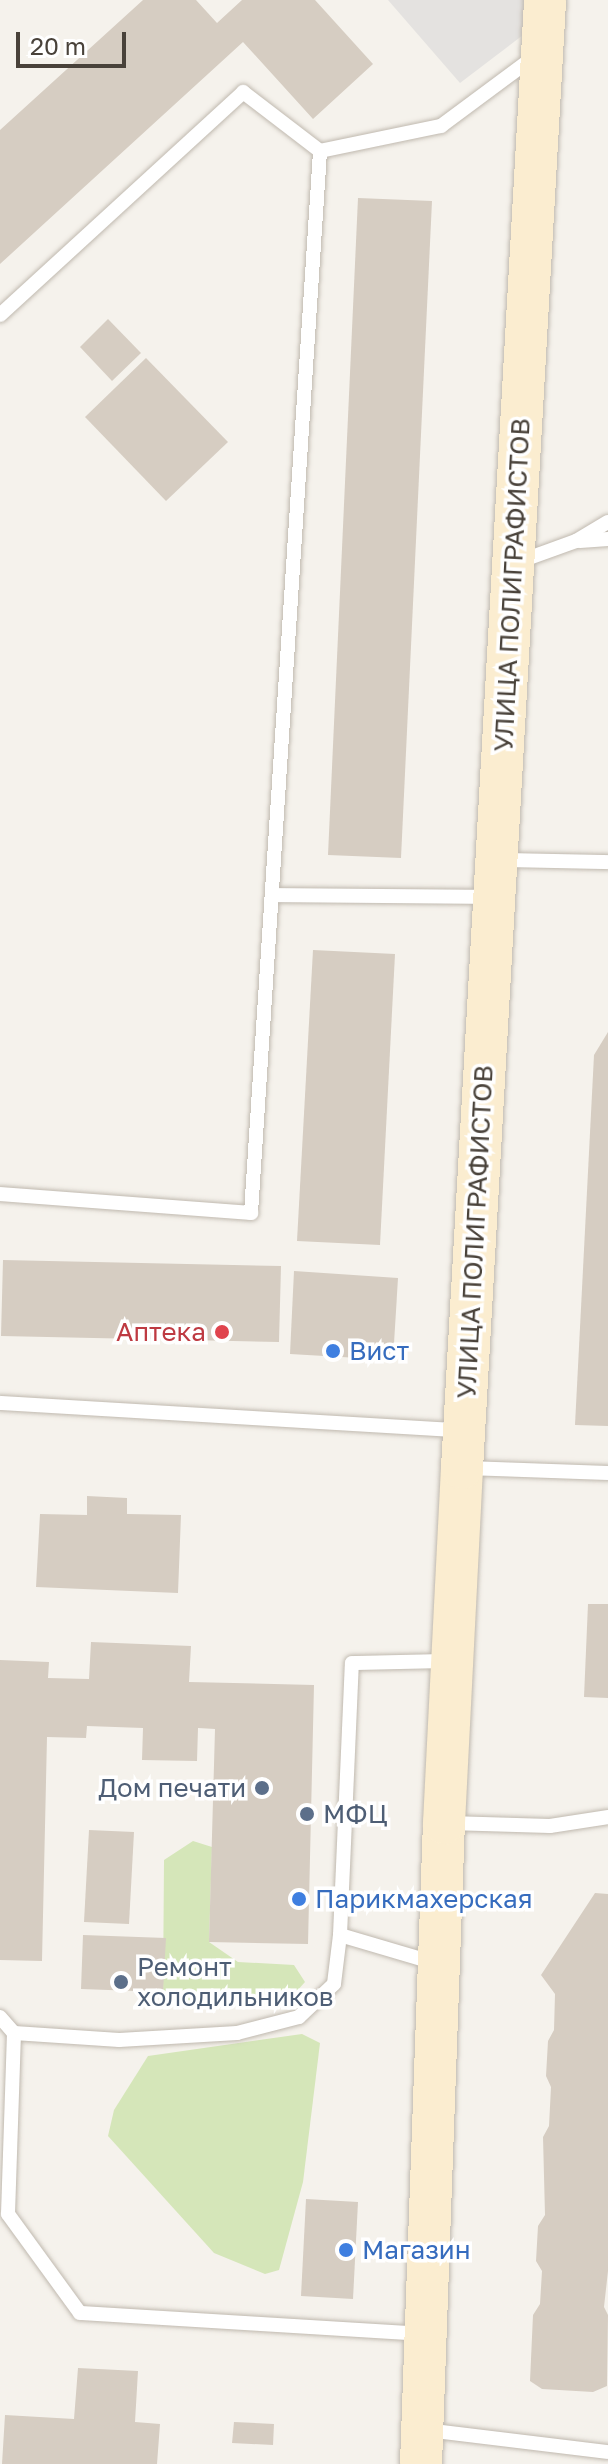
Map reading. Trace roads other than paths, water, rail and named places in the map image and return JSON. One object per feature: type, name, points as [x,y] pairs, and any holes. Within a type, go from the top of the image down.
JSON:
[{"type":"street","name":"УЛИЦА ПОЛИГРАФИСТОВ","points":[[421,2447],[444,1823],[545,0]]},
{"type":"lane","points":[[0,315],[243,92],[320,151],[441,126],[542,51]]},
{"type":"lane","points":[[0,1194],[251,1213],[320,151]]},
{"type":"lane","points":[[514,564],[576,541],[608,522]]},
{"type":"lane","points":[[576,541],[608,539]]},
{"type":"lane","points":[[272,895],[494,878],[608,862]]},
{"type":"lane","points":[[0,1403],[463,1449],[608,1473]]},
{"type":"lane","points":[[14,2033],[119,2040],[237,2033],[299,2017],[334,1984],[340,1935],[352,1663],[453,1661]]},
{"type":"lane","points":[[444,1823],[550,1826],[608,1817]]},
{"type":"lane","points":[[340,1935],[439,1964]]},
{"type":"lane","points":[[0,2017],[14,2033],[8,2214],[80,2313],[425,2334]]},
{"type":"lane","points":[[421,2447],[608,2452]]},
{"type":"place","name":"Аптека","points":[[222,1332]]},
{"type":"place","name":"Вист","points":[[333,1351]]},
{"type":"place","name":"Дом печати","points":[[262,1788]]},
{"type":"place","name":"МФЦ","points":[[307,1814]]},
{"type":"place","name":"Парикмахерская","points":[[299,1899]]},
{"type":"place","name":"Ремонт холодильников","points":[[121,1982]]},
{"type":"place","name":"Магазин","points":[[346,2250]]}]
